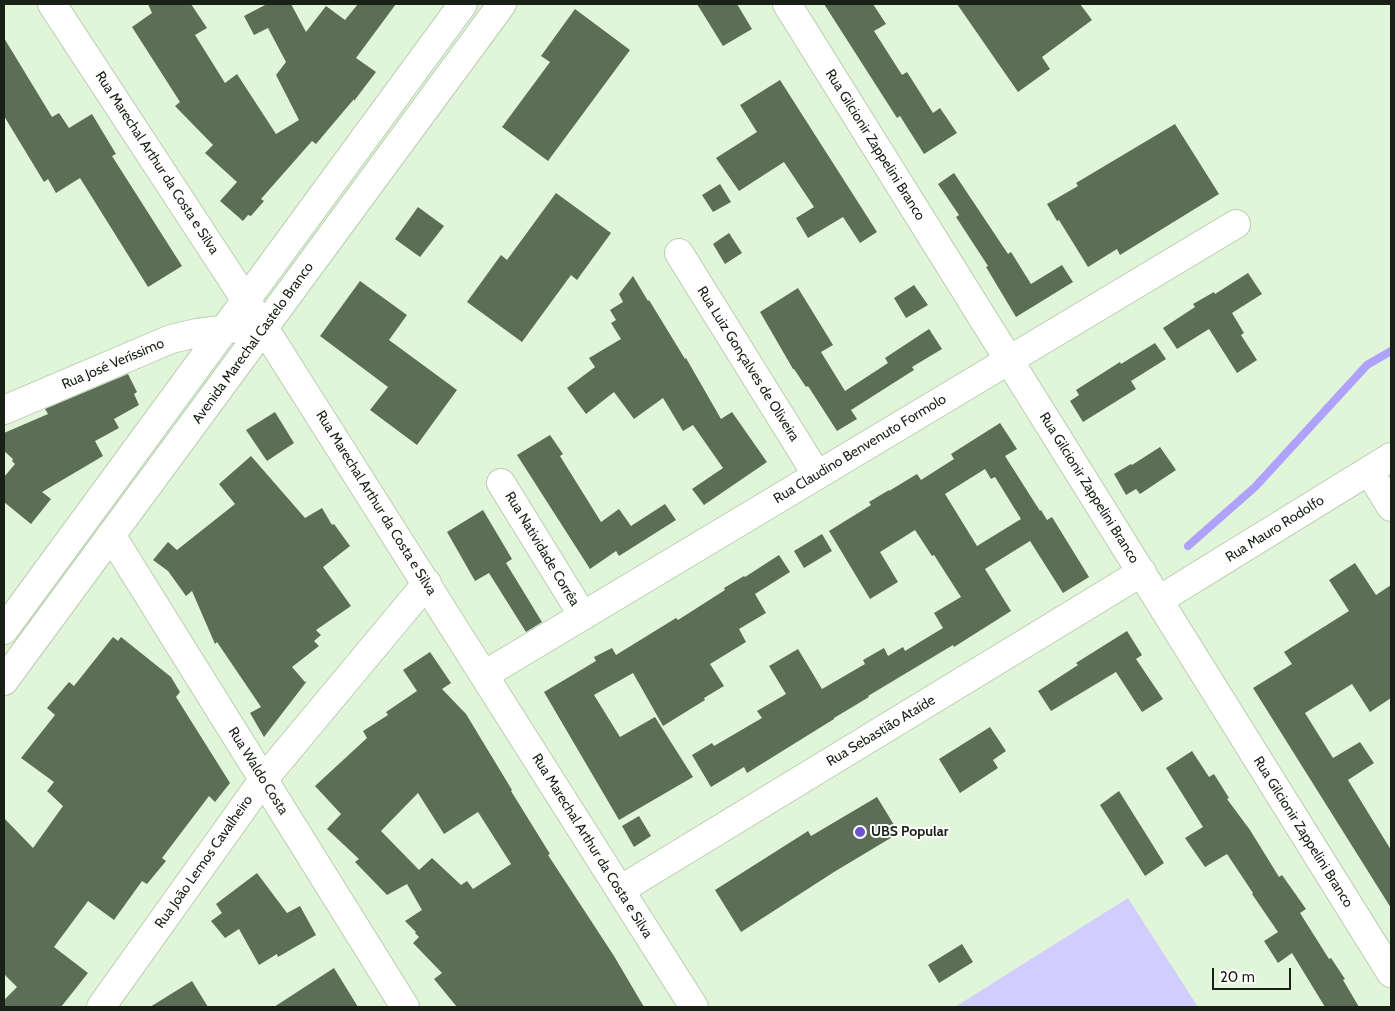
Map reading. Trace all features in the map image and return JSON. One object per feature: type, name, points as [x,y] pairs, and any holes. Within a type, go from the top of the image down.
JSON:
[{"type":"street","name":"Rua Marechal Arthur da Costa e Silva","points":[[52,4],[246,299],[694,1007]]},
{"type":"street","points":[[4,630],[463,4]]},
{"type":"street","name":"Avenida Marechal Castelo Branco","points":[[4,681],[502,4]]},
{"type":"street","name":"Rua Gilcionir Zappelini Branco","points":[[787,4],[1391,973]]},
{"type":"street","name":"Rua Claudino Benvenuto Formolo","points":[[484,675],[1236,224]]},
{"type":"street","name":"Rua Luiz Gonçalves de Oliveira","points":[[679,253],[817,475]]},
{"type":"street","name":"Rua José Veríssimo","points":[[4,410],[172,339],[196,332],[264,328]]},
{"type":"street","points":[[1380,464],[1391,507]]},
{"type":"street","name":"Rua Mauro Rodolfo","points":[[1159,600],[1380,464]]},
{"type":"street","name":"Rua Natividade Corrêa","points":[[502,483],[583,616]]},
{"type":"street","name":"Rua Waldo Costa","points":[[111,535],[404,1007]]},
{"type":"street","name":"Rua Sebastião Ataíde","points":[[620,890],[1142,572]]},
{"type":"street","name":"Rua João Lemos Cavalheiro","points":[[101,1007],[263,780],[427,583]]},
{"type":"shaded area","points":[[1128,898],[1198,1007],[955,1007]]},
{"type":"building","points":[[148,4],[191,4],[207,28],[195,35],[225,83],[237,74],[276,134],[299,120],[276,75],[286,62],[268,28],[254,35],[244,16],[267,4],[291,4],[306,32],[326,6],[345,20],[358,4],[396,4],[356,58],[376,72],[354,101],[354,99],[316,144],[312,141],[261,199],[264,201],[251,216],[248,215],[243,221],[220,201],[237,182],[205,153],[213,145],[175,106],[180,102],[132,27],[152,13]]},
{"type":"building","points":[[697,4],[737,4],[752,29],[723,46]]},
{"type":"building","points":[[824,4],[873,4],[886,24],[874,31],[902,75],[907,72],[933,113],[940,108],[957,133],[924,154],[900,116],[897,118]]},
{"type":"building","points":[[957,4],[1080,4],[1092,20],[1042,57],[1050,69],[1018,92]]},
{"type":"building","points":[[575,9],[630,50],[548,161],[502,127],[550,62],[541,56]]},
{"type":"building","points":[[4,38],[52,117],[59,113],[69,128],[92,114],[116,154],[112,156],[182,266],[148,287],[80,178],[56,193],[48,179],[44,182],[4,116]]},
{"type":"building","points":[[780,80],[877,232],[860,243],[843,217],[808,238],[796,218],[814,207],[784,162],[739,191],[716,158],[757,132],[740,105]]},
{"type":"building","points":[[1175,124],[1219,194],[1120,255],[1117,249],[1088,267],[1047,204],[1078,186],[1076,183]]},
{"type":"building","points":[[954,173],[1008,254],[1011,252],[1031,284],[1062,265],[1073,282],[1016,317],[986,267],[988,266],[956,217],[959,215],[938,184]]},
{"type":"building","points":[[720,184],[731,202],[713,212],[702,195]]},
{"type":"building","points":[[556,193],[611,233],[577,280],[571,275],[522,342],[467,302],[501,255],[507,260]]},
{"type":"building","points":[[418,207],[444,226],[420,257],[395,239]]},
{"type":"building","points":[[729,233],[742,253],[725,264],[713,244]]},
{"type":"building","points":[[1248,273],[1262,294],[1232,313],[1244,333],[1241,335],[1257,360],[1237,373],[1209,329],[1177,349],[1163,328],[1195,307],[1193,304],[1214,292],[1215,294]]},
{"type":"building","points":[[633,276],[686,358],[721,419],[732,412],[767,462],[704,505],[692,489],[723,468],[693,425],[683,431],[663,398],[634,419],[614,392],[586,414],[567,388],[595,367],[589,358],[621,339],[611,323],[616,320],[610,310],[623,302],[619,294]]},
{"type":"building","points":[[360,281],[407,315],[389,340],[457,390],[417,445],[370,410],[388,387],[320,336]]},
{"type":"building","points":[[914,285],[928,305],[906,318],[894,298]]},
{"type":"building","points":[[798,288],[833,345],[821,352],[845,391],[888,363],[885,358],[929,329],[942,349],[912,367],[914,370],[851,410],[857,419],[837,431],[808,386],[806,387],[793,369],[760,312]]},
{"type":"building","points":[[1155,343],[1166,359],[1131,381],[1136,389],[1083,422],[1070,401],[1079,395],[1076,390],[1120,362],[1121,364]]},
{"type":"building","points":[[128,374],[137,392],[134,394],[139,405],[114,419],[119,428],[95,441],[103,456],[42,492],[51,499],[31,524],[4,502],[4,477],[15,464],[12,461],[13,459],[4,451],[4,433],[48,414],[45,409]]},
{"type":"building","points":[[275,412],[294,443],[267,461],[246,430]]},
{"type":"building","points":[[1000,423],[1017,449],[1005,456],[1040,511],[1047,520],[1052,517],[1089,577],[1063,593],[1030,541],[985,569],[1011,611],[954,647],[953,645],[868,696],[747,773],[744,767],[711,787],[692,755],[712,743],[714,746],[762,718],[757,711],[786,694],[769,666],[798,649],[822,689],[865,664],[863,660],[884,648],[888,656],[903,647],[905,651],[943,628],[934,613],[961,597],[934,555],[932,556],[915,530],[880,552],[898,582],[870,599],[829,531],[871,505],[869,502],[917,474],[921,480],[954,459],[951,454]],"holes":[[[985,469],[991,479],[995,477],[1021,519],[977,546],[945,494]]]},
{"type":"building","points":[[550,435],[563,454],[560,456],[601,522],[619,509],[631,526],[665,504],[676,520],[619,556],[616,551],[590,569],[517,455]]},
{"type":"building","points":[[1160,447],[1176,470],[1140,494],[1136,489],[1126,495],[1114,474]]},
{"type":"building","points":[[251,456],[305,518],[322,508],[332,525],[334,524],[350,546],[323,567],[351,606],[316,630],[321,635],[314,641],[319,646],[292,667],[305,682],[307,681],[264,737],[250,713],[261,707],[217,642],[215,644],[192,591],[186,596],[168,571],[153,560],[168,542],[177,550],[235,504],[219,484]]},
{"type":"building","points":[[483,510],[512,559],[506,563],[542,622],[526,632],[489,573],[475,581],[447,532]]},
{"type":"building","points":[[822,534],[832,551],[804,568],[794,551]]},
{"type":"building","points":[[779,555],[790,572],[755,594],[766,613],[739,629],[746,642],[710,664],[724,686],[663,726],[633,673],[594,695],[620,737],[655,717],[693,777],[619,820],[544,692],[596,661],[594,657],[612,648],[616,655],[676,618],[678,620],[725,590],[724,588]]},
{"type":"building","points":[[1355,563],[1376,595],[1391,585],[1391,698],[1370,712],[1352,684],[1305,713],[1333,758],[1360,742],[1374,763],[1348,780],[1391,850],[1391,908],[1253,688],[1292,664],[1284,652],[1349,611],[1329,580]]},
{"type":"building","points":[[1127,631],[1142,655],[1136,659],[1163,699],[1142,712],[1116,672],[1051,711],[1038,691],[1078,665],[1076,663]]},
{"type":"building","points":[[113,637],[118,641],[121,637],[171,677],[180,692],[176,697],[230,783],[215,802],[209,796],[162,858],[166,861],[147,884],[142,881],[114,920],[88,901],[54,947],[88,973],[61,1007],[4,1007],[4,1000],[17,987],[4,974],[4,818],[33,848],[63,806],[47,791],[54,782],[21,758],[55,715],[47,708],[69,682],[74,686]]},
{"type":"building","points":[[430,652],[451,683],[442,689],[466,714],[550,854],[548,855],[614,956],[644,1007],[457,1007],[434,979],[442,973],[413,943],[419,937],[405,921],[422,910],[407,884],[387,895],[355,862],[359,859],[327,829],[341,814],[315,786],[367,738],[363,731],[388,715],[386,712],[417,691],[403,670]],"holes":[[[418,793],[444,834],[478,812],[511,864],[473,889],[467,881],[461,885],[432,858],[419,870],[381,831]]]},
{"type":"building","points":[[990,727],[1006,751],[993,760],[998,768],[960,793],[939,759]]},
{"type":"building","points":[[1192,751],[1209,777],[1214,774],[1229,798],[1227,799],[1250,830],[1279,877],[1282,875],[1306,909],[1300,913],[1329,959],[1331,958],[1345,979],[1343,980],[1359,1007],[1325,1007],[1292,953],[1278,963],[1264,941],[1278,932],[1227,854],[1205,867],[1185,838],[1203,827],[1166,768]]},
{"type":"building","points":[[1119,791],[1164,863],[1145,876],[1100,805]]},
{"type":"building","points":[[877,797],[899,833],[741,932],[715,890],[808,831],[811,836]]},
{"type":"building","points":[[639,816],[651,836],[634,847],[622,826]]},
{"type":"building","points":[[257,873],[287,913],[300,906],[316,935],[278,957],[277,954],[259,965],[239,929],[225,938],[211,921],[222,913],[216,904]]},
{"type":"building","points":[[962,944],[973,962],[939,983],[928,965]]},
{"type":"building","points":[[334,968],[358,1007],[274,1007]]},
{"type":"building","points":[[192,981],[208,1007],[150,1007]]},
{"type":"waterway","points":[[1188,546],[1255,487],[1367,365],[1391,351]]},
{"type":"place","name":"UBS Popular","points":[[860,832]]}]
